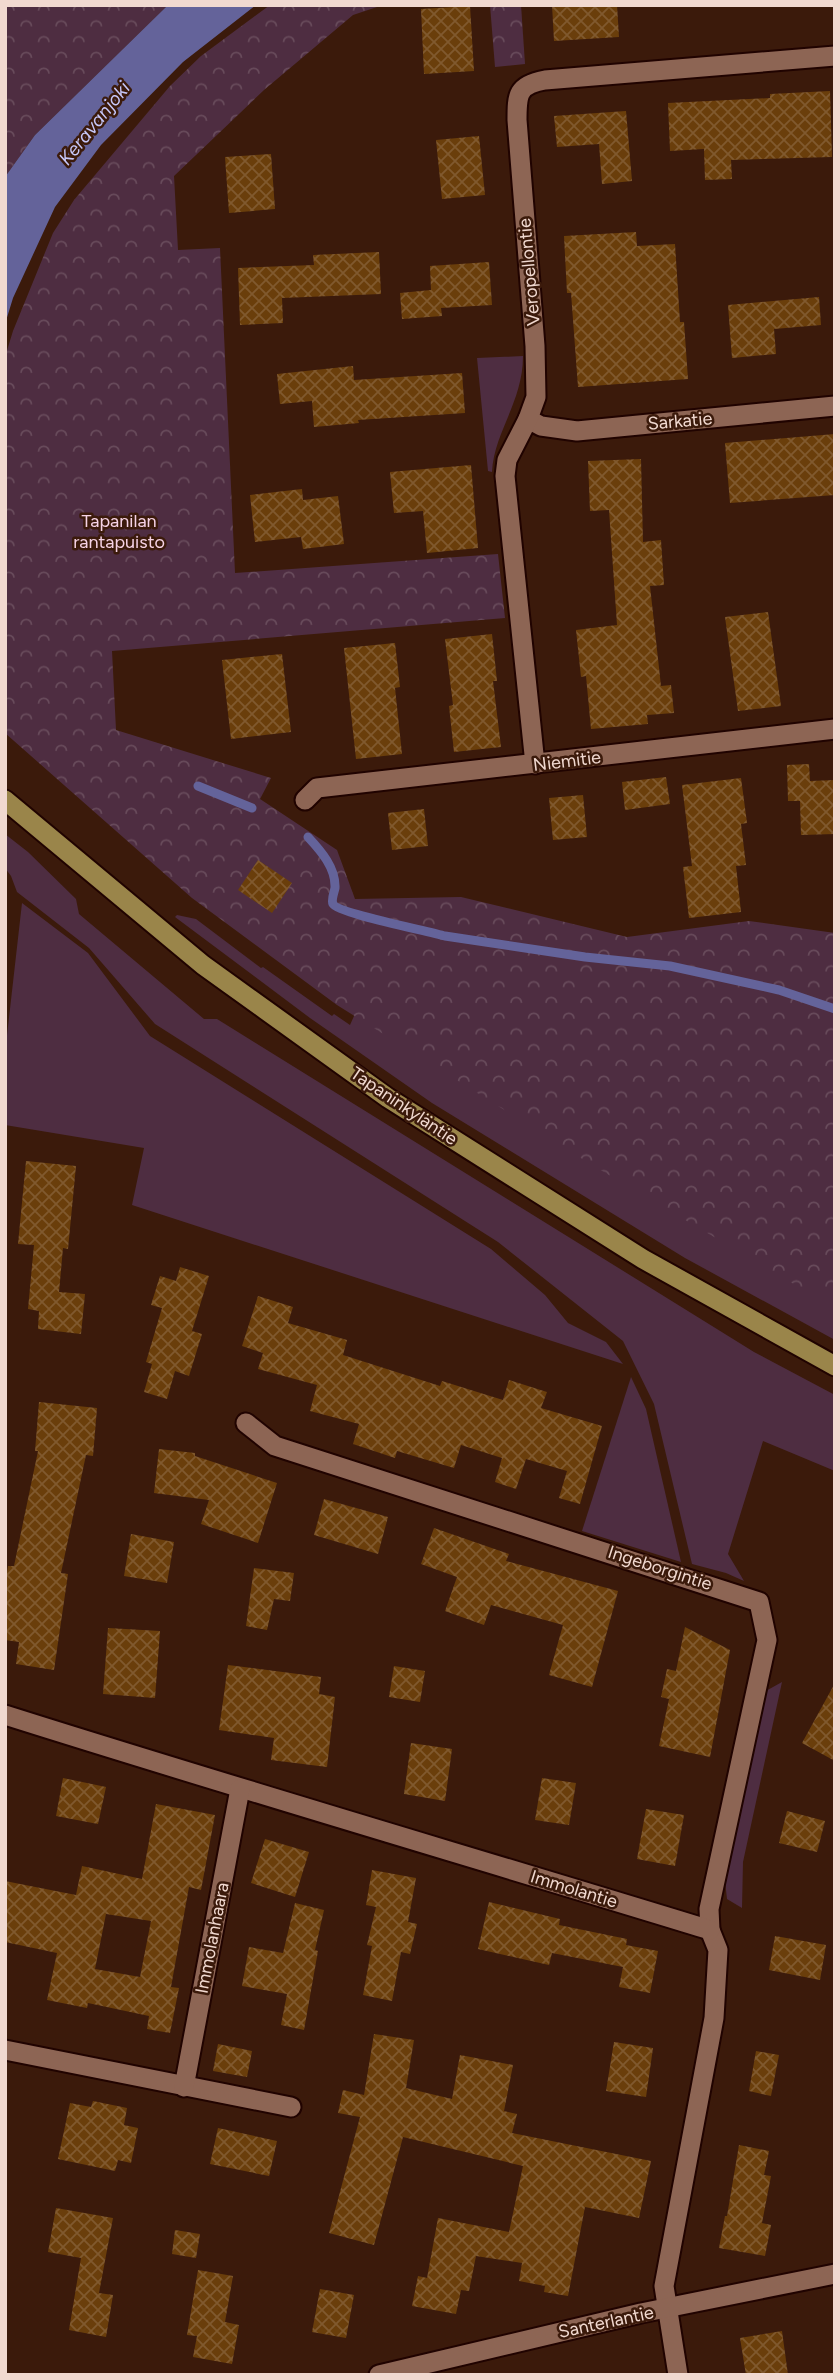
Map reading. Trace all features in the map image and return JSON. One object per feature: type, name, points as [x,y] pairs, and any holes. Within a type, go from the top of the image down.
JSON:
[{"type":"main road","name":"Tapaninkyläntie","points":[[10,804],[202,965],[388,1098],[643,1259],[835,1366]]},
{"type":"street","name":"Veropellontie","points":[[536,764],[505,475],[507,460],[536,397],[536,357],[517,120],[518,96],[522,88],[545,80],[835,57]]},
{"type":"street","name":"Sarkatie","points":[[528,419],[541,426],[577,431],[835,406]]},
{"type":"street","name":"Niemitie","points":[[305,800],[317,788],[835,729]]},
{"type":"street","name":"Ingeborgintie","points":[[246,1423],[275,1446],[760,1602],[767,1640],[709,1909],[710,1930]]},
{"type":"street","name":"Immolantie","points":[[5,1715],[240,1789],[710,1930]]},
{"type":"street","name":"Immolanhaara","points":[[184,2087],[240,1789]]},
{"type":"street","points":[[678,2375],[664,2286],[714,2018],[719,1950],[710,1930]]},
{"type":"street","points":[[5,2050],[291,2107]]},
{"type":"street","name":"Santerlantie","points":[[379,2375],[641,2313],[668,2310],[835,2274]]},
{"type":"green space","points":[[5,5],[168,5],[35,135],[5,177]]},
{"type":"green space","name":"Tapanilan rantapuisto","points":[[270,5],[383,5],[353,15],[264,90],[174,176],[178,250],[220,248],[235,573],[498,554],[505,618],[112,651],[116,730],[271,778],[260,799],[337,850],[355,899],[461,897],[627,937],[749,921],[835,933],[835,1305],[792,1283],[592,1165],[337,1005],[192,898],[5,733],[5,357],[53,233],[74,200],[170,86],[201,56]]},
{"type":"green space","points":[[490,5],[521,5],[525,64],[495,67]]},
{"type":"green space","points":[[523,356],[522,373],[514,402],[498,443],[492,472],[488,471],[477,358]]},
{"type":"green space","points":[[5,834],[28,852],[76,899],[79,914],[204,1019],[217,1019],[754,1352],[835,1395],[835,1471],[763,1441],[728,1554],[744,1581],[692,1564],[654,1404],[623,1341],[498,1242],[155,1024],[89,948],[17,892],[5,868]]},
{"type":"green space","points":[[22,903],[88,953],[150,1036],[491,1249],[545,1295],[568,1323],[606,1342],[623,1364],[132,1205],[144,1148],[5,1125],[5,1053]]},
{"type":"green space","points":[[177,915],[196,919],[261,968],[332,1016],[334,1014],[350,1025],[358,1007],[835,1196],[835,1340],[685,1258],[432,1103],[310,1018],[175,917]]},
{"type":"green space","points":[[631,1377],[646,1409],[681,1562],[582,1531]]},
{"type":"green space","points":[[782,1682],[743,1862],[742,1908],[727,1899],[725,1881],[764,1692]]},
{"type":"water","name":"Keravanjoki","points":[[168,5],[256,5],[183,62],[101,145],[55,207],[13,298],[5,324],[5,177],[35,135]]},
{"type":"building","points":[[552,5],[617,5],[619,37],[554,41]]},
{"type":"building","points":[[470,6],[474,71],[424,74],[421,9]]},
{"type":"building","points":[[830,91],[832,157],[731,160],[732,179],[705,180],[704,149],[670,151],[668,103],[770,98],[770,94]]},
{"type":"building","points":[[626,111],[632,181],[602,184],[599,144],[557,147],[554,116]]},
{"type":"building","points":[[479,136],[485,195],[442,199],[436,140]]},
{"type":"building","points":[[271,154],[275,209],[229,213],[225,157]]},
{"type":"building","points":[[636,232],[637,246],[675,244],[680,322],[684,322],[688,379],[578,387],[571,293],[567,293],[564,236]]},
{"type":"building","points":[[379,252],[381,294],[282,298],[283,323],[240,325],[238,268],[314,265],[313,255]]},
{"type":"building","points":[[489,262],[492,305],[441,308],[442,316],[402,319],[400,293],[431,290],[430,266]]},
{"type":"building","points":[[819,297],[821,325],[774,329],[776,354],[732,358],[728,305]]},
{"type":"building","points":[[353,366],[354,380],[462,373],[465,413],[358,420],[359,423],[314,427],[312,401],[280,404],[277,374]]},
{"type":"building","points":[[835,434],[835,495],[730,503],[725,443]]},
{"type":"building","points":[[641,459],[643,542],[661,540],[664,585],[650,586],[661,686],[671,685],[674,713],[647,715],[648,724],[591,729],[586,676],[581,677],[576,630],[617,625],[609,510],[590,511],[588,461]]},
{"type":"building","points":[[471,465],[478,548],[427,553],[423,511],[394,513],[390,472]]},
{"type":"building","points":[[302,489],[303,500],[338,496],[344,544],[303,549],[301,537],[255,542],[250,495]]},
{"type":"building","points":[[768,612],[781,706],[738,711],[725,617]]},
{"type":"building","points":[[492,634],[497,681],[493,681],[501,747],[454,752],[449,706],[453,705],[445,639]]},
{"type":"building","points":[[395,643],[400,687],[395,688],[402,754],[356,759],[344,648]]},
{"type":"building","points":[[282,654],[291,732],[231,739],[222,660]]},
{"type":"building","points":[[809,764],[810,781],[835,780],[835,834],[801,835],[800,801],[788,801],[787,765]]},
{"type":"building","points":[[666,777],[670,804],[625,810],[622,782]]},
{"type":"building","points":[[741,778],[747,823],[741,824],[746,865],[736,866],[741,912],[689,918],[683,867],[692,866],[682,785]]},
{"type":"building","points":[[583,795],[587,837],[553,840],[549,798]]},
{"type":"building","points":[[424,809],[428,846],[392,850],[388,813]]},
{"type":"building","points":[[258,860],[292,883],[272,913],[238,890]]},
{"type":"building","points":[[26,1161],[76,1166],[68,1249],[63,1248],[59,1292],[85,1294],[81,1334],[38,1329],[39,1311],[28,1309],[34,1245],[18,1244]]},
{"type":"building","points":[[180,1267],[209,1276],[192,1331],[202,1334],[189,1376],[175,1371],[167,1399],[144,1392],[152,1364],[146,1362],[162,1308],[151,1305],[160,1276],[176,1281]]},
{"type":"building","points":[[258,1296],[293,1307],[288,1323],[347,1340],[343,1355],[440,1386],[442,1381],[503,1400],[509,1380],[547,1392],[541,1408],[602,1426],[580,1504],[559,1498],[567,1471],[526,1459],[516,1489],[495,1482],[502,1458],[461,1445],[454,1468],[397,1451],[395,1458],[353,1444],[359,1424],[310,1411],[317,1385],[258,1369],[263,1353],[242,1346]]},
{"type":"building","points":[[39,1402],[97,1408],[93,1456],[86,1455],[61,1573],[68,1574],[54,1670],[16,1664],[19,1642],[5,1640],[5,1585],[8,1566],[14,1566],[38,1451],[35,1451]]},
{"type":"building","points":[[159,1449],[195,1453],[195,1456],[277,1483],[258,1543],[201,1524],[209,1500],[154,1493]]},
{"type":"building","points":[[324,1499],[388,1517],[378,1554],[314,1535]]},
{"type":"building","points":[[434,1528],[509,1554],[506,1561],[618,1591],[592,1687],[549,1675],[563,1625],[491,1605],[484,1625],[445,1611],[457,1577],[421,1564]]},
{"type":"building","points":[[131,1534],[174,1542],[167,1583],[124,1576]]},
{"type":"building","points":[[254,1568],[294,1573],[290,1601],[274,1599],[267,1630],[246,1626]]},
{"type":"building","points":[[685,1627],[730,1650],[710,1757],[659,1746],[669,1699],[661,1697],[667,1669],[676,1671]]},
{"type":"building","points":[[108,1628],[160,1631],[155,1698],[103,1694]]},
{"type":"building","points":[[228,1665],[321,1677],[319,1694],[335,1697],[327,1767],[271,1760],[274,1738],[219,1730]]},
{"type":"building","points":[[394,1666],[425,1671],[420,1702],[389,1697]]},
{"type":"building","points":[[835,1683],[835,1761],[802,1743]]},
{"type":"building","points":[[411,1743],[452,1749],[445,1801],[404,1794]]},
{"type":"building","points":[[63,1778],[106,1787],[98,1824],[56,1816]]},
{"type":"building","points":[[542,1778],[576,1783],[569,1825],[535,1820]]},
{"type":"building","points":[[156,1804],[215,1815],[201,1890],[189,1887],[171,1987],[179,1988],[170,2033],[147,2029],[149,2016],[88,2003],[87,2008],[47,2000],[57,1953],[5,1942],[5,1881],[76,1895],[82,1866],[142,1879]],"holes":[[[106,1914],[151,1921],[140,1977],[95,1969]]]},
{"type":"building","points":[[646,1809],[684,1815],[675,1866],[637,1859]]},
{"type":"building","points":[[787,1811],[825,1821],[817,1852],[779,1843]]},
{"type":"building","points":[[265,1839],[309,1852],[295,1897],[251,1883]]},
{"type":"building","points":[[372,1870],[416,1878],[408,1922],[417,1924],[410,1954],[401,1952],[392,2001],[363,1995],[372,1946],[367,1945],[376,1907],[366,1905]]},
{"type":"building","points":[[489,1902],[560,1919],[559,1925],[627,1939],[626,1945],[658,1951],[650,1993],[619,1987],[623,1967],[552,1953],[549,1965],[478,1949]]},
{"type":"building","points":[[295,1903],[324,1910],[315,1950],[318,1951],[304,2030],[281,2025],[287,1994],[242,1986],[249,1947],[283,1953]]},
{"type":"building","points":[[775,1936],[826,1945],[820,1980],[769,1970]]},
{"type":"building","points":[[374,2034],[414,2040],[406,2088],[452,2099],[460,2055],[513,2065],[504,2111],[517,2114],[512,2133],[651,2161],[639,2218],[585,2207],[568,2296],[544,2292],[545,2286],[519,2281],[522,2263],[476,2256],[469,2291],[461,2290],[456,2314],[412,2306],[418,2276],[427,2278],[438,2218],[509,2232],[523,2166],[403,2137],[374,2245],[329,2233],[360,2117],[338,2113],[343,2090],[364,2095]]},
{"type":"building","points":[[614,2042],[653,2048],[646,2097],[606,2091]]},
{"type":"building","points":[[218,2044],[252,2051],[247,2077],[213,2071]]},
{"type":"building","points":[[756,2051],[779,2055],[771,2096],[749,2091]]},
{"type":"building","points":[[93,2101],[127,2108],[124,2125],[138,2128],[131,2163],[118,2160],[115,2171],[58,2159],[70,2103],[91,2107]]},
{"type":"building","points":[[218,2128],[277,2141],[269,2176],[210,2164]]},
{"type":"building","points":[[739,2145],[769,2151],[764,2175],[771,2176],[762,2223],[771,2225],[765,2256],[719,2248]]},
{"type":"building","points":[[56,2208],[113,2218],[99,2293],[113,2295],[106,2337],[69,2330],[81,2258],[48,2252]]},
{"type":"building","points":[[175,2230],[200,2234],[196,2258],[172,2254]]},
{"type":"building","points":[[198,2270],[233,2276],[225,2322],[239,2325],[232,2364],[193,2357],[197,2336],[187,2335]]},
{"type":"building","points":[[320,2289],[354,2295],[346,2338],[312,2332]]},
{"type":"building","points":[[782,2331],[788,2375],[746,2375],[740,2338]]},
{"type":"waterway","points":[[198,786],[252,808]]},
{"type":"waterway","points":[[308,837],[323,854],[333,874],[333,904],[350,912],[445,936],[585,957],[670,966],[779,990],[835,1009]]}]
